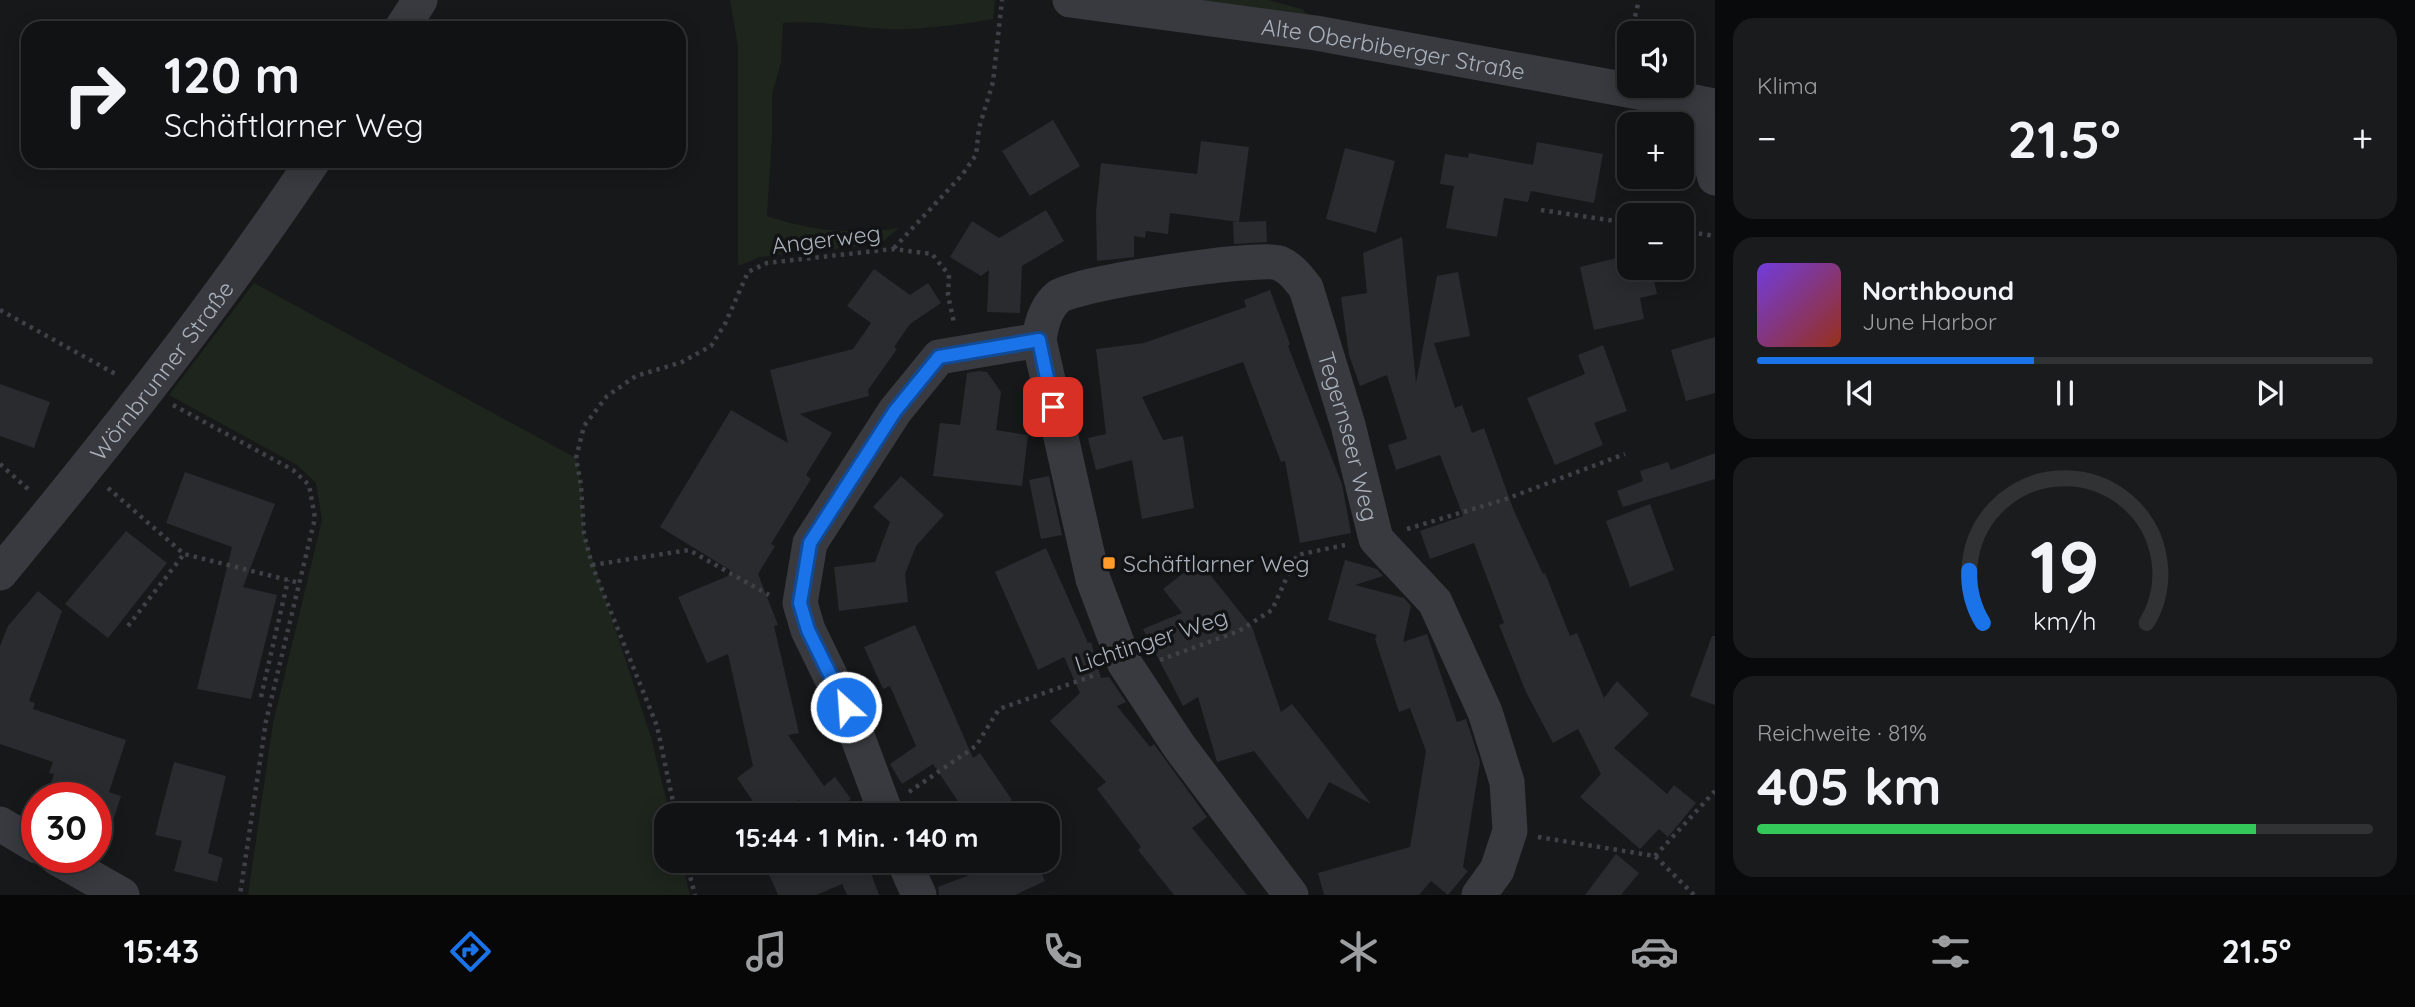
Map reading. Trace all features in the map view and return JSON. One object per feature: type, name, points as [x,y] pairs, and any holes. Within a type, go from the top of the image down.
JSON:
[{"type":"street","points":[[406,21],[420,0]]},
{"type":"street","name":"Alte Oberbiberger Straße","points":[[1070,0],[1316,33],[1705,104]]},
{"type":"street","points":[[1705,104],[1715,178]]},
{"type":"street","name":"Wörnbrunner Straße","points":[[0,573],[147,391],[247,261],[308,168]]},
{"type":"street","name":"Tegernseer Weg","points":[[1039,340],[1041,322],[1058,296],[1101,282],[1234,264],[1277,262],[1292,271],[1306,288],[1348,425],[1376,539],[1435,602],[1488,724],[1507,782],[1510,831],[1497,870],[1479,895]]},
{"type":"street","points":[[882,803],[849,714],[808,630],[800,603],[810,543],[895,411],[939,357],[961,351],[1039,340],[1093,579],[1125,664],[1179,746],[1291,895]]},
{"type":"street","points":[[0,824],[21,836]]},
{"type":"street","points":[[79,873],[105,891]]},
{"type":"street","points":[[909,873],[919,895]]},
{"type":"path","name":"Angerweg","points":[[673,803],[657,726],[592,565],[584,534],[581,485],[576,458],[584,426],[607,396],[636,376],[682,362],[711,346],[725,324],[748,272],[767,263],[893,249],[962,175],[976,155],[979,128],[993,82],[1002,0]]},
{"type":"path","points":[[1634,21],[1639,0]]},
{"type":"path","points":[[1541,210],[1617,221]]},
{"type":"path","points":[[1694,233],[1715,236]]},
{"type":"path","points":[[893,249],[932,254],[949,275],[948,295],[961,351]]},
{"type":"path","points":[[0,310],[293,470],[309,485],[315,518],[266,721],[240,895]]},
{"type":"path","name":"Lichtinger Weg","points":[[897,803],[976,746],[999,709],[1125,664],[1148,664],[1239,631],[1272,610],[1297,555],[1376,539],[1506,499],[1625,454]]},
{"type":"path","points":[[110,490],[184,554],[300,583]]},
{"type":"path","points":[[592,565],[689,550],[777,600],[800,603]]},
{"type":"path","points":[[128,626],[184,554]]},
{"type":"path","points":[[261,697],[288,580]]},
{"type":"path","points":[[1655,856],[1715,791]]},
{"type":"path","points":[[1510,831],[1655,856],[1694,895]]},
{"type":"path","points":[[689,873],[695,895]]},
{"type":"shaded area","points":[[730,0],[995,0],[993,19],[940,27],[886,29],[822,23],[783,23],[781,62],[772,95],[767,216],[832,230],[899,228],[880,244],[760,257],[738,266],[738,47]]},
{"type":"shaded area","points":[[1159,0],[1268,0],[1302,9],[1317,23]]},
{"type":"shaded area","points":[[254,283],[576,458],[581,485],[584,534],[651,737],[667,803],[654,803],[654,873],[685,873],[690,895],[248,895],[273,723],[322,520],[316,483],[297,465],[169,395]]},
{"type":"building","points":[[1053,120],[1080,166],[1030,196],[1002,151]]},
{"type":"building","points":[[1201,141],[1249,147],[1239,222],[1170,213],[1168,234],[1146,231],[1145,238],[1134,236],[1134,257],[1097,261],[1096,211],[1101,163],[1197,174]]},
{"type":"building","points":[[1537,142],[1603,154],[1594,203],[1531,191],[1528,202],[1504,198],[1497,237],[1446,228],[1454,186],[1440,184],[1445,154],[1468,158],[1469,153],[1533,165]]},
{"type":"building","points":[[1345,148],[1395,161],[1376,233],[1326,219]]},
{"type":"building","points":[[1046,210],[1064,241],[1022,266],[1020,313],[987,312],[989,270],[981,276],[950,257],[972,221],[999,238]]},
{"type":"building","points":[[1266,221],[1267,242],[1234,244],[1233,222]]},
{"type":"building","points":[[1402,237],[1416,383],[1437,276],[1458,272],[1470,336],[1434,343],[1455,408],[1462,405],[1472,433],[1484,428],[1514,511],[1543,574],[1545,573],[1570,636],[1577,633],[1604,698],[1617,681],[1649,714],[1614,748],[1667,794],[1674,785],[1696,803],[1668,837],[1659,829],[1640,849],[1580,797],[1601,774],[1578,729],[1553,743],[1526,692],[1499,625],[1504,623],[1474,543],[1430,559],[1420,531],[1463,516],[1440,455],[1396,470],[1388,445],[1407,439],[1387,375],[1360,386],[1349,355],[1341,297],[1367,293],[1363,253]]},
{"type":"building","points":[[1617,258],[1617,280],[1654,280],[1657,294],[1640,298],[1644,319],[1594,330],[1580,267]]},
{"type":"building","points":[[874,269],[910,295],[928,283],[941,303],[910,324],[894,347],[897,349],[868,390],[869,396],[800,414],[832,433],[806,475],[811,479],[771,544],[775,546],[758,574],[778,625],[774,626],[799,733],[788,735],[824,786],[835,777],[851,799],[846,803],[801,803],[799,800],[795,803],[754,803],[737,778],[753,766],[728,654],[707,663],[678,597],[735,573],[660,527],[731,410],[788,443],[770,370],[853,349],[871,323],[847,306]]},
{"type":"building","points":[[1270,290],[1290,344],[1288,346],[1342,484],[1351,533],[1300,543],[1285,461],[1281,462],[1243,362],[1142,397],[1163,440],[1183,436],[1194,508],[1142,519],[1132,460],[1096,470],[1088,438],[1106,434],[1096,349],[1144,343],[1246,307],[1244,300]]},
{"type":"building","points":[[1715,337],[1715,393],[1686,401],[1671,350]]},
{"type":"building","points":[[1603,345],[1627,411],[1594,423],[1603,445],[1555,465],[1527,398],[1585,374],[1578,355]]},
{"type":"building","points":[[987,372],[1001,392],[996,430],[1028,435],[1022,486],[933,476],[940,423],[960,425],[967,373]]},
{"type":"building","points":[[0,384],[50,402],[34,448],[0,436]]},
{"type":"building","points":[[1715,453],[1715,479],[1623,507],[1617,491],[1643,481],[1640,471],[1668,462],[1671,470]]},
{"type":"building","points":[[185,472],[275,504],[243,587],[277,595],[251,699],[197,689],[232,547],[166,523]]},
{"type":"building","points":[[901,476],[944,515],[916,546],[905,574],[908,602],[839,611],[834,567],[875,562],[890,522],[873,507]]},
{"type":"building","points":[[1049,476],[1062,535],[1041,539],[1029,480]]},
{"type":"building","points":[[1650,504],[1674,570],[1630,587],[1606,521]]},
{"type":"building","points":[[126,531],[167,563],[108,638],[65,604]]},
{"type":"building","points":[[1046,548],[1088,643],[1091,642],[1101,678],[1109,677],[1126,702],[1117,706],[1150,747],[1154,744],[1207,817],[1192,828],[1247,895],[1174,895],[1138,850],[1141,847],[1097,789],[1106,782],[1050,721],[1080,693],[1064,657],[1038,670],[995,572]]},
{"type":"building","points":[[1345,560],[1377,569],[1383,576],[1355,585],[1404,598],[1411,606],[1403,642],[1427,634],[1457,722],[1466,719],[1480,762],[1463,867],[1468,871],[1448,895],[1431,881],[1419,895],[1324,895],[1318,873],[1410,847],[1426,751],[1410,708],[1399,712],[1375,639],[1377,635],[1328,620]]},
{"type":"building","points":[[1199,561],[1252,627],[1281,712],[1292,704],[1371,804],[1329,782],[1308,820],[1254,751],[1217,762],[1198,697],[1183,706],[1143,629],[1182,613],[1163,589]]},
{"type":"building","points":[[38,591],[62,611],[29,701],[35,703],[33,709],[126,740],[112,783],[51,782],[54,774],[49,773],[53,762],[0,744],[0,646],[8,626]]},
{"type":"building","points":[[915,625],[973,758],[980,753],[1012,800],[1008,803],[959,803],[933,764],[902,784],[890,764],[916,746],[890,686],[883,689],[864,647]]},
{"type":"building","points":[[1712,636],[1715,636],[1715,705],[1690,696]]},
{"type":"building","points":[[174,762],[226,776],[208,853],[223,858],[217,882],[174,871],[182,841],[155,835]]},
{"type":"building","points":[[112,793],[121,796],[112,824]]},
{"type":"building","points":[[1616,854],[1639,873],[1621,895],[1585,895]]},
{"type":"building","points":[[768,873],[871,873],[879,895],[847,895],[842,884],[816,895],[778,895]]},
{"type":"building","points":[[975,873],[1041,873],[1045,881],[1015,895],[939,895],[938,887]]},
{"type":"place","name":"Schäftlarner Weg","points":[[1109,563]]},
{"type":"route","points":[[846,707],[808,630],[800,603],[810,543],[895,411],[939,357],[961,351],[1039,340],[1053,407]]}]
